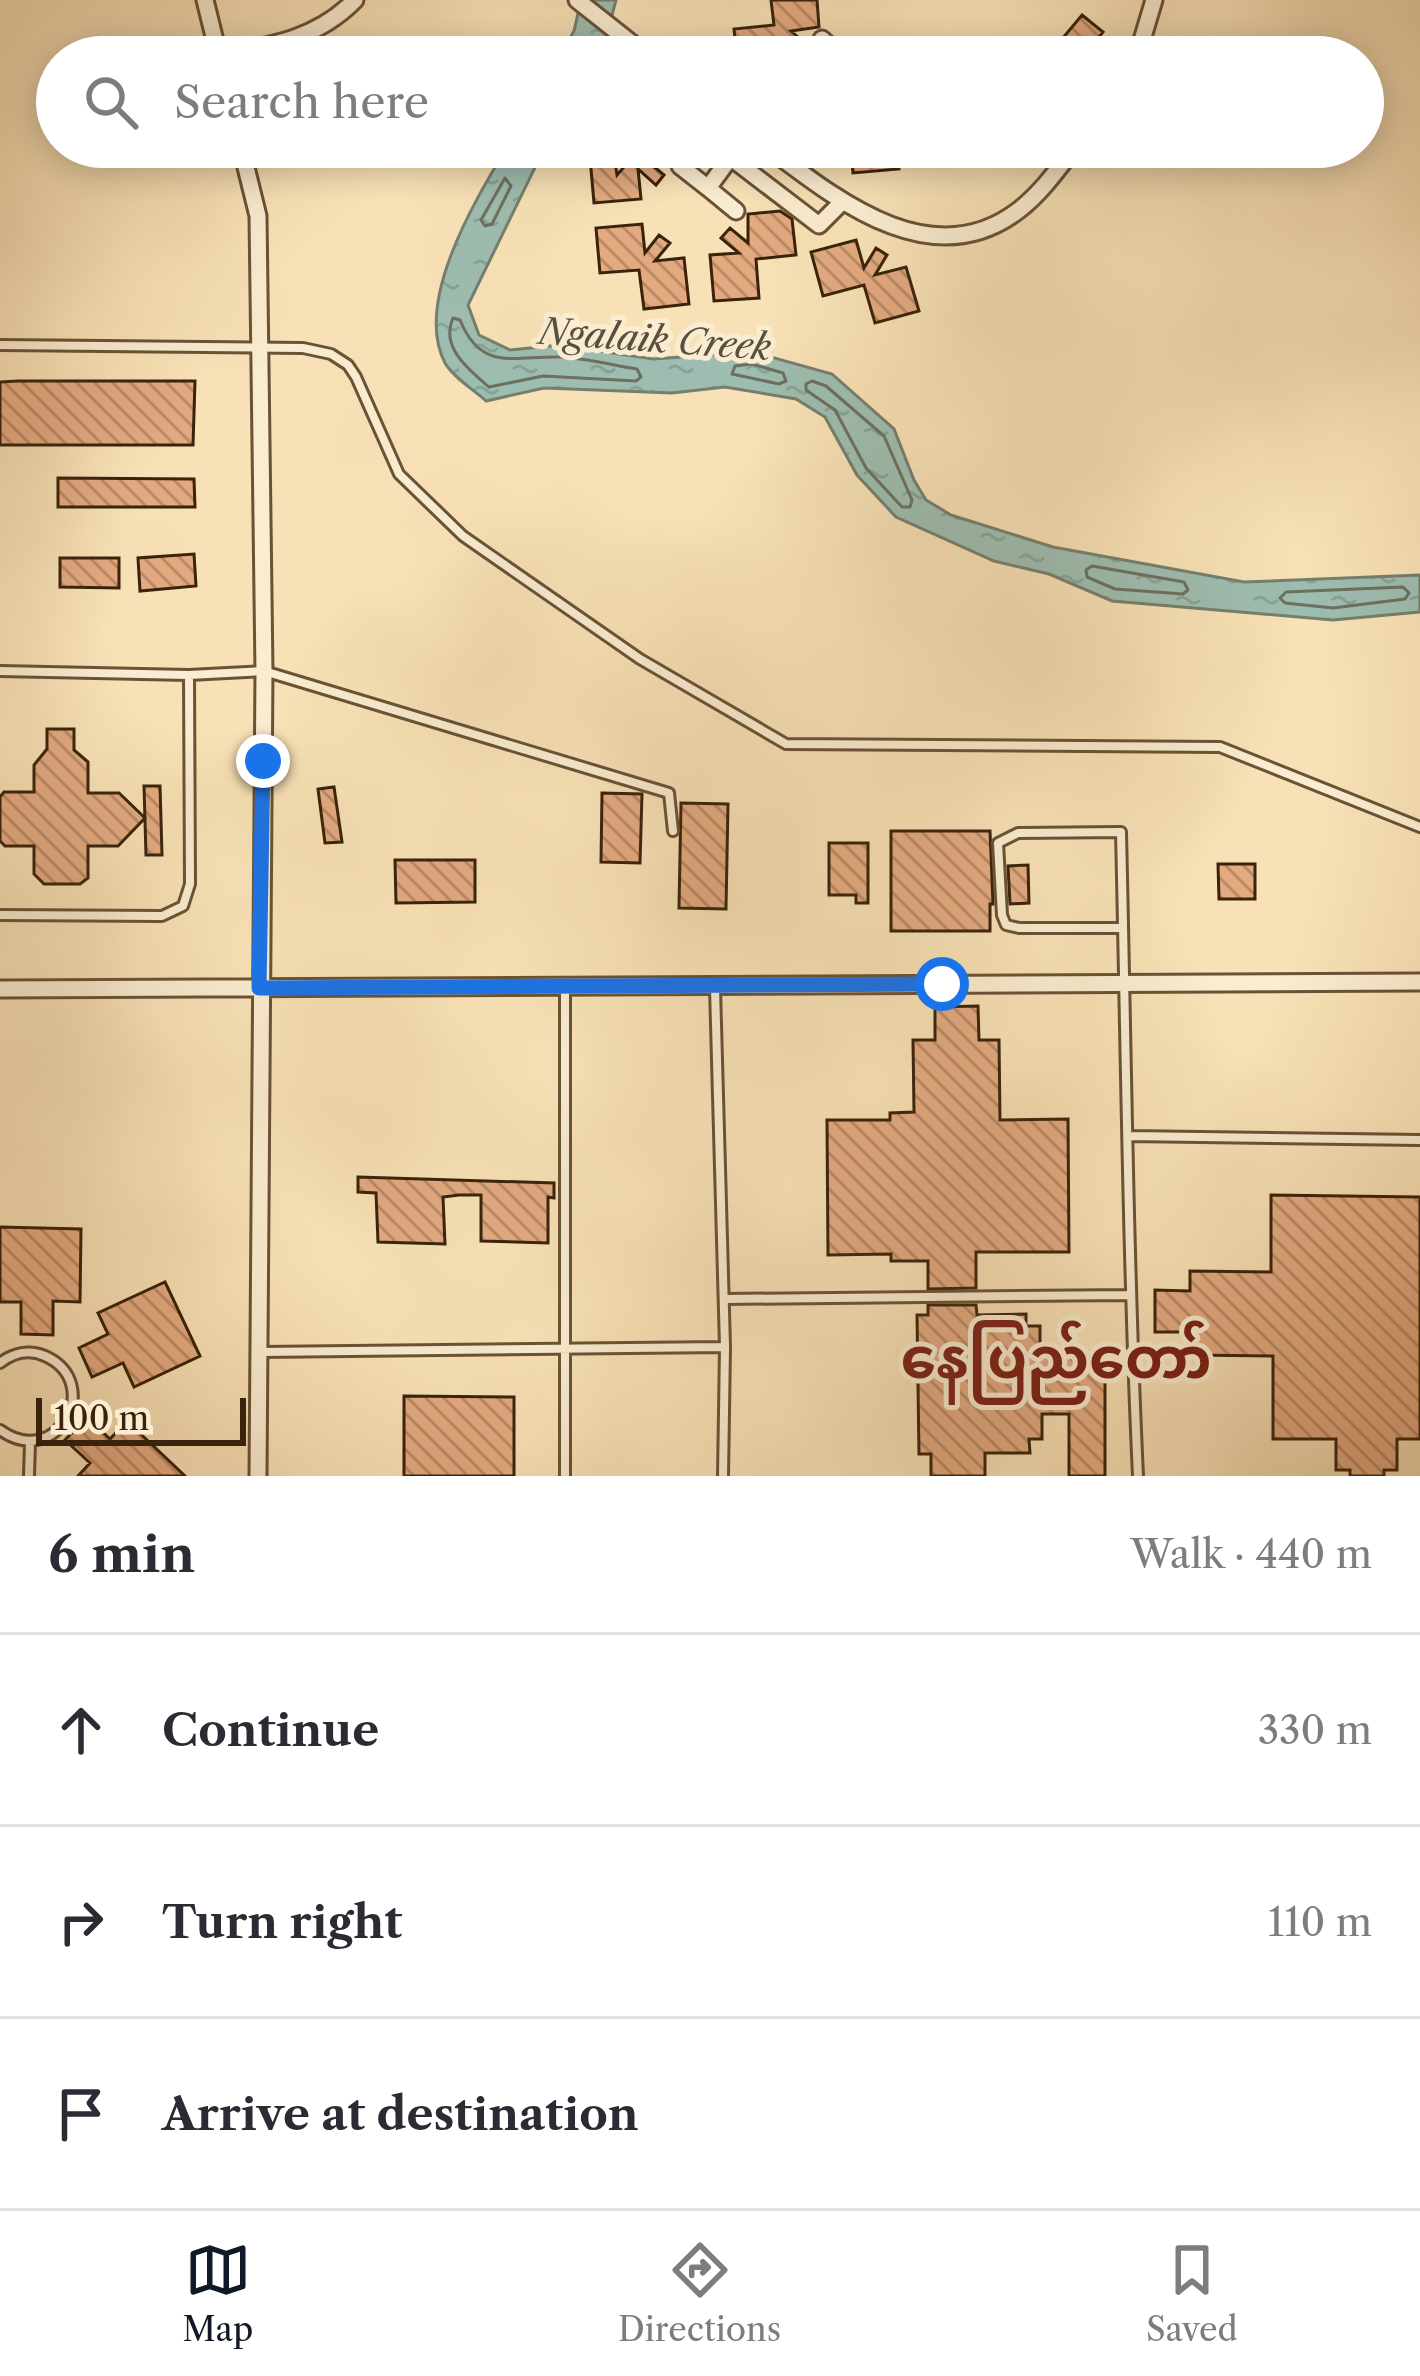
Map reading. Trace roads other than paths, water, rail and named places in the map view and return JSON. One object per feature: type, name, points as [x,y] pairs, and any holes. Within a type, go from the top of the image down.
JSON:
[{"type":"street","points":[[205,0],[214,36]]},
{"type":"street","points":[[303,36],[334,21],[355,0]]},
{"type":"street","points":[[577,0],[622,36]]},
{"type":"street","points":[[1143,36],[1154,0]]},
{"type":"street","points":[[246,168],[258,216],[264,670],[259,1476]]},
{"type":"street","points":[[683,168],[736,211]]},
{"type":"street","points":[[708,188],[717,168]]},
{"type":"street","points":[[745,168],[819,225],[842,202]]},
{"type":"street","points":[[799,168],[842,202],[886,226],[909,232],[967,234],[1018,210],[1059,168]]},
{"type":"street","points":[[0,989],[1420,982]]},
{"type":"lane","points":[[0,345],[258,347],[317,351],[349,365],[399,474],[463,536],[640,659],[786,744],[1220,747],[1420,827]]},
{"type":"lane","points":[[0,671],[189,674],[264,670],[669,793],[673,831]]},
{"type":"lane","points":[[0,915],[162,916],[183,906],[190,884],[189,674]]},
{"type":"lane","points":[[1123,928],[1006,925],[998,843],[1018,833],[1121,832],[1138,1476]]},
{"type":"lane","points":[[565,986],[565,1476]]},
{"type":"lane","points":[[715,986],[725,1299],[723,1476]]},
{"type":"lane","points":[[1130,1136],[1420,1140]]},
{"type":"lane","points":[[725,1299],[1130,1295]]},
{"type":"lane","points":[[259,1352],[725,1347]]},
{"type":"lane","points":[[0,1363],[21,1352],[36,1352],[61,1366],[69,1378],[72,1407],[67,1420],[44,1438],[18,1440],[0,1430]]},
{"type":"lane","points":[[29,1476],[30,1441]]},
{"type":"water","points":[[581,0],[616,0],[607,36],[571,36]]},
{"type":"water","points":[[495,168],[535,168],[468,305],[479,335],[510,350],[560,345],[653,359],[753,352],[832,374],[894,429],[926,500],[951,515],[1053,547],[1244,582],[1420,575],[1420,612],[1333,620],[1112,601],[1049,574],[994,561],[896,517],[857,475],[825,417],[796,399],[725,387],[672,393],[544,388],[486,401],[445,363],[437,338],[442,282]]},
{"type":"district","name":"နေပြည်တော်","points":[[1056,1358]]},
{"type":"water label","name":"Ngalaik Creek","points":[[655,339]]}]
